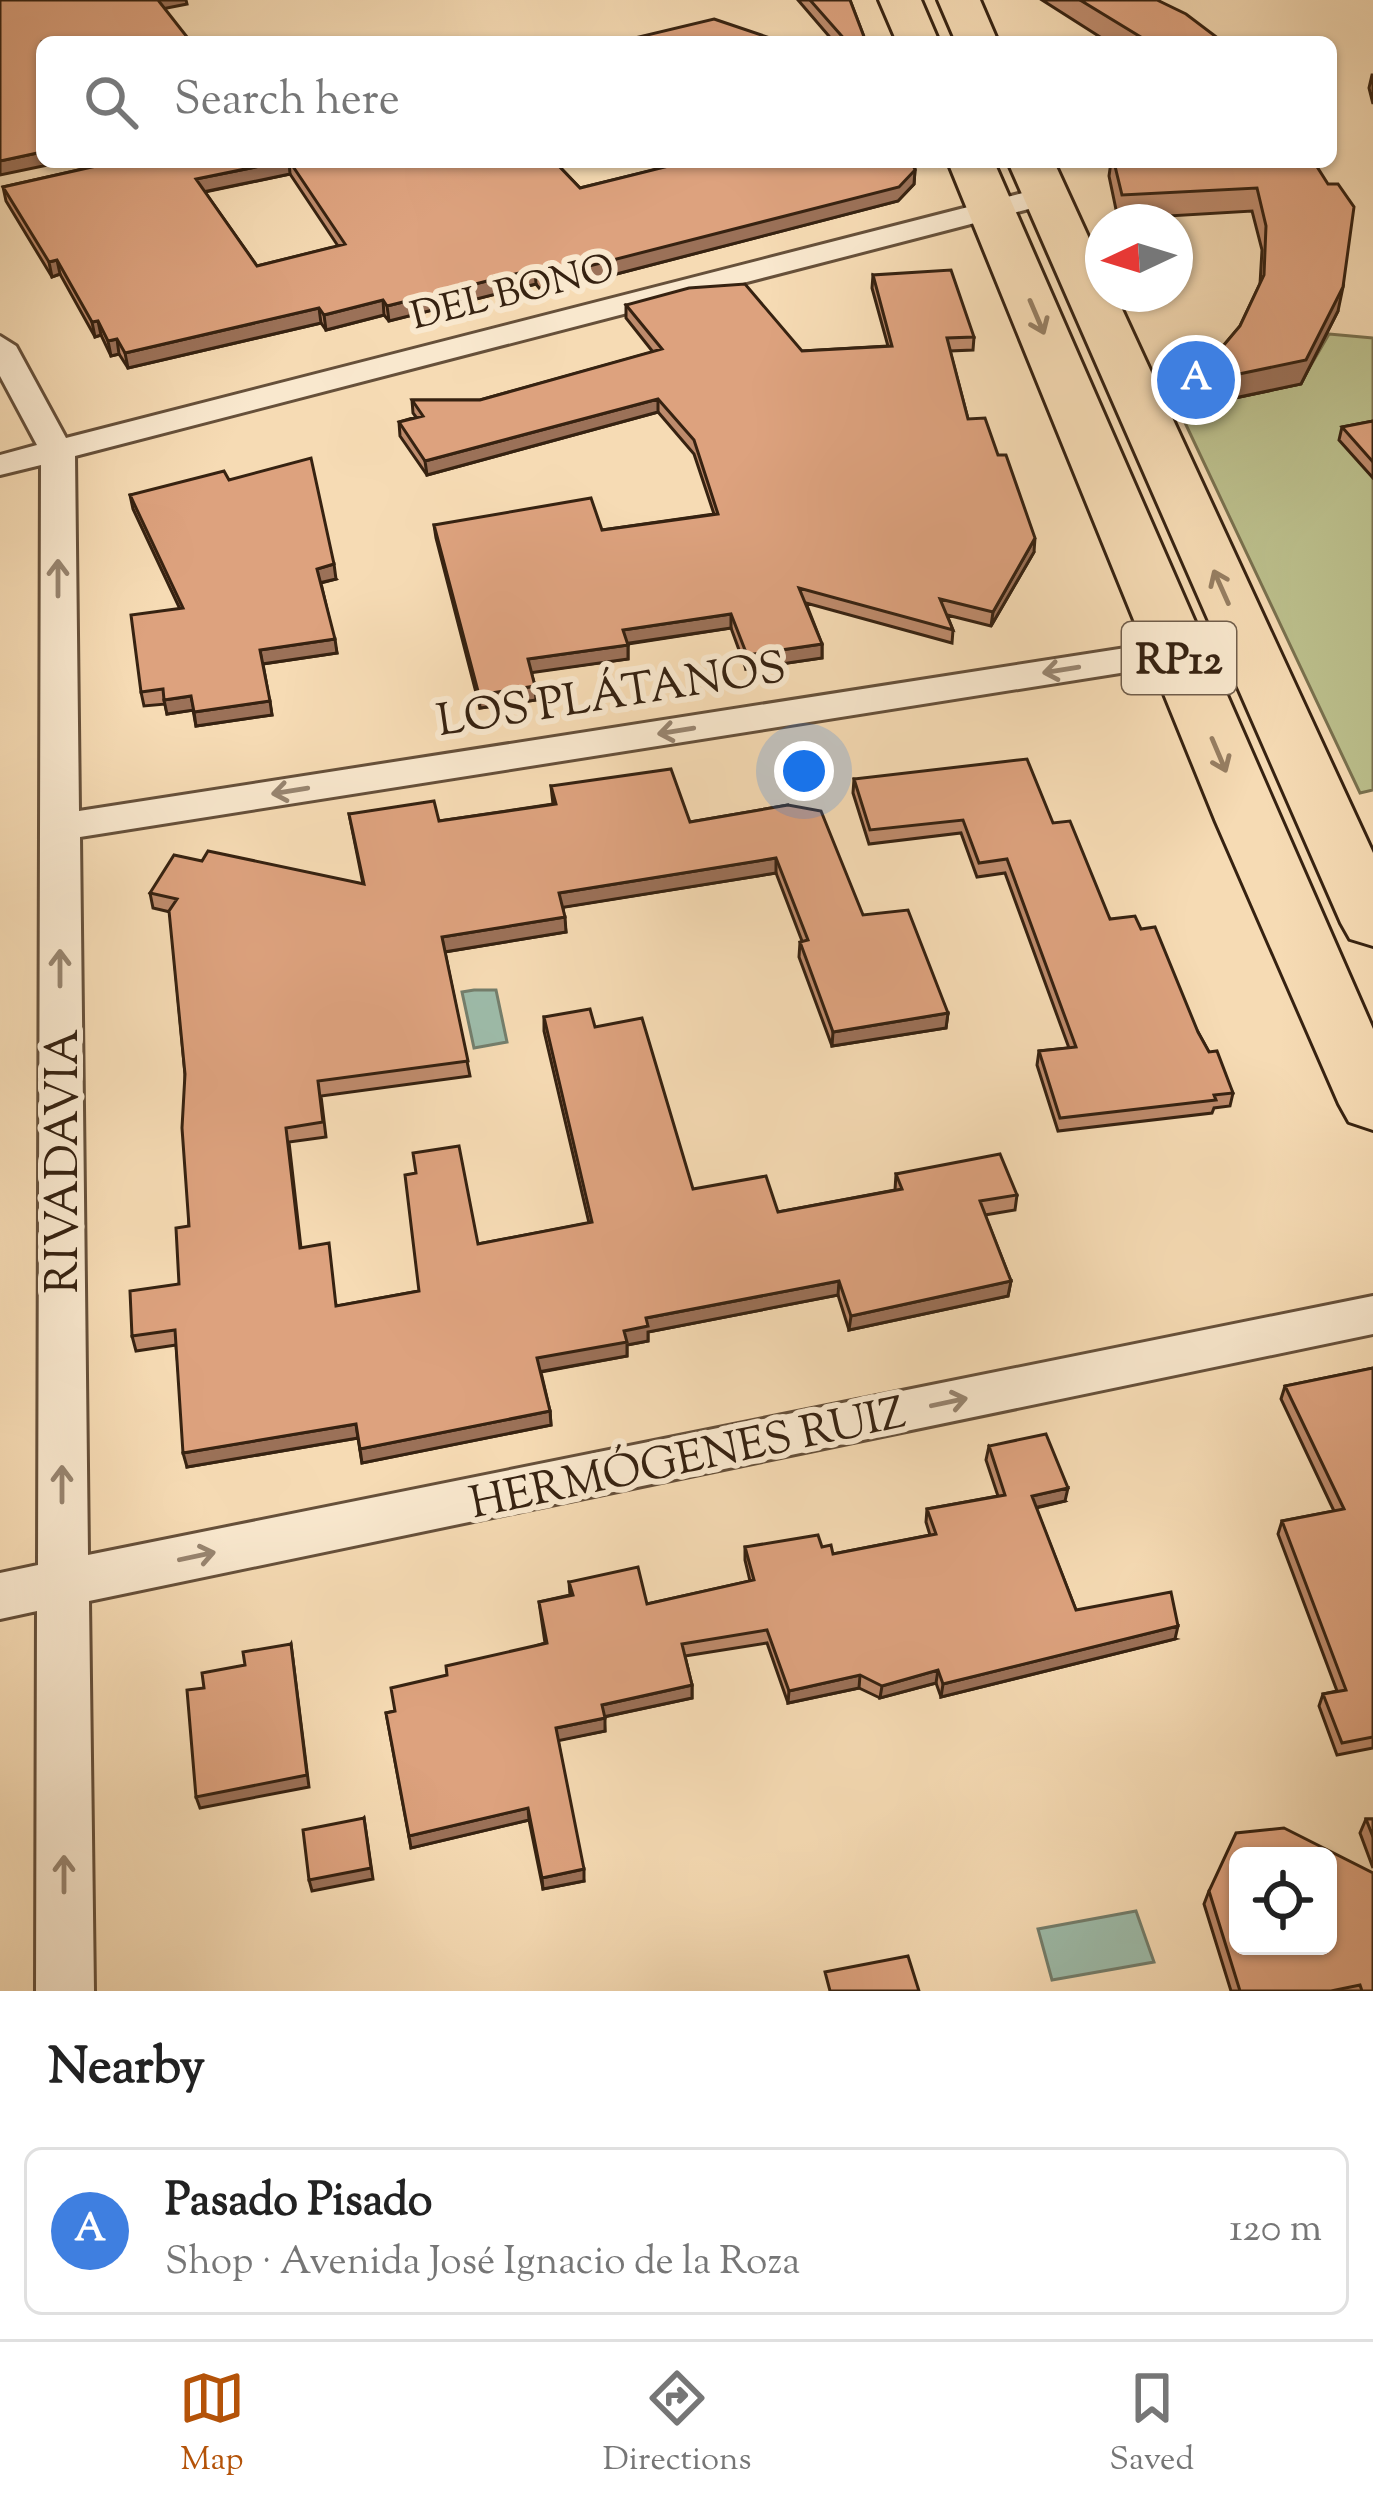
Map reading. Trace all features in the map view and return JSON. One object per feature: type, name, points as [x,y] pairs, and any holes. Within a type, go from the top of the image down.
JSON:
[{"type":"main road","points":[[900,0],[915,36]]},
{"type":"main road","points":[[958,0],[974,36]]},
{"type":"main road","name":"RP12","points":[[1010,182],[1177,652],[1373,1104]]},
{"type":"main road","name":"RP12","points":[[1010,182],[1373,923]]},
{"type":"street","name":"DEL BONO","points":[[0,465],[1010,182]]},
{"type":"street","name":"RIVADAVIA","points":[[0,346],[56,451],[65,1991]]},
{"type":"street","name":"LOS PLÁTANOS","points":[[60,827],[1177,652]]},
{"type":"street","name":"HERMÓGENES RUIZ","points":[[0,1596],[1373,1315]]},
{"type":"green space","points":[[1329,334],[1373,338],[1373,790],[1360,793],[1179,410],[1300,384]]},
{"type":"shaded area","points":[[496,990],[507,1042],[474,1048],[462,992]]},
{"type":"shaded area","points":[[1136,1911],[1154,1962],[1052,1980],[1038,1929]]},
{"type":"building","points":[[0,0],[158,0],[186,36],[36,36],[36,153],[0,161]]},
{"type":"building","points":[[810,0],[850,0],[864,36],[842,36]]},
{"type":"building","points":[[1080,0],[1157,0],[1215,36],[1139,36]]},
{"type":"building","points":[[714,19],[764,36],[643,36]]},
{"type":"building","points":[[87,168],[250,168],[196,179],[257,266],[345,244],[294,168],[561,168],[580,188],[661,168],[915,170],[899,187],[542,278],[535,269],[387,306],[383,300],[324,315],[319,308],[125,353],[117,339],[108,341],[98,321],[92,322],[57,260],[49,262],[3,187]]},
{"type":"building","points":[[1115,168],[1318,168],[1328,184],[1338,184],[1354,207],[1343,287],[1306,360],[1191,384],[1240,326],[1264,275],[1266,226],[1257,188],[1122,195]]},
{"type":"building","points":[[951,270],[974,337],[947,338],[968,419],[985,418],[998,455],[1006,455],[1035,538],[993,612],[940,599],[953,630],[799,588],[822,644],[747,655],[731,614],[623,630],[628,645],[528,659],[535,686],[479,695],[434,525],[591,498],[602,530],[718,514],[694,440],[658,399],[425,461],[399,422],[423,416],[412,400],[480,400],[662,349],[626,305],[689,288],[745,284],[802,351],[892,346],[873,275]]},
{"type":"building","points":[[1373,421],[1373,462],[1342,427]]},
{"type":"building","points":[[311,458],[334,564],[317,569],[335,639],[260,650],[270,701],[194,712],[191,696],[164,700],[163,689],[141,692],[131,615],[183,608],[130,495],[224,471],[229,480]]},
{"type":"building","points":[[1027,759],[1053,823],[1070,821],[1110,919],[1135,916],[1141,929],[1155,927],[1198,1032],[1209,1052],[1217,1051],[1233,1093],[1214,1095],[1216,1100],[1060,1118],[1039,1051],[1076,1047],[1007,859],[979,863],[963,820],[870,830],[854,779]]},
{"type":"building","points":[[671,769],[690,822],[788,805],[821,811],[863,915],[908,910],[948,1013],[833,1032],[800,942],[808,940],[776,858],[559,893],[565,917],[442,937],[468,1061],[318,1081],[323,1122],[286,1128],[300,1248],[329,1243],[336,1306],[419,1291],[405,1175],[416,1173],[413,1153],[459,1146],[478,1244],[592,1222],[544,1017],[590,1009],[595,1027],[642,1018],[693,1189],[766,1176],[778,1212],[902,1189],[896,1174],[1000,1154],[1017,1195],[980,1201],[1011,1281],[851,1316],[839,1281],[646,1318],[648,1326],[624,1331],[627,1342],[537,1358],[550,1411],[360,1449],[356,1424],[183,1453],[175,1330],[132,1336],[130,1291],[179,1284],[176,1228],[189,1226],[182,1128],[185,1074],[169,911],[177,899],[150,893],[174,855],[202,861],[208,851],[364,884],[349,814],[434,801],[439,821],[556,804],[551,786]]},
{"type":"building","points":[[1373,1368],[1373,1737],[1342,1743],[1323,1694],[1346,1690],[1282,1521],[1344,1509],[1285,1386]]},
{"type":"building","points":[[1046,1434],[1068,1488],[1032,1496],[1076,1610],[1171,1592],[1178,1626],[943,1684],[938,1670],[882,1686],[860,1675],[789,1691],[767,1630],[682,1644],[692,1685],[602,1705],[605,1718],[556,1728],[584,1869],[542,1878],[528,1808],[409,1836],[386,1713],[395,1711],[391,1688],[447,1675],[446,1666],[547,1643],[539,1602],[573,1595],[569,1582],[638,1567],[647,1604],[754,1580],[745,1547],[818,1535],[822,1547],[831,1545],[833,1554],[936,1534],[927,1509],[1005,1495],[989,1446]]},
{"type":"building","points":[[291,1644],[307,1775],[196,1797],[187,1690],[204,1688],[202,1673],[245,1665],[243,1652]]},
{"type":"building","points":[[364,1818],[371,1868],[309,1880],[303,1830]]},
{"type":"building","points":[[1284,1828],[1322,1847],[1229,1847],[1236,1833]]},
{"type":"building","points":[[1229,1848],[1229,1955],[1337,1955],[1337,1855],[1373,1873],[1373,1991],[1362,1991],[1360,1985],[1331,1991],[1240,1991],[1209,1891]]},
{"type":"building","points":[[908,1956],[919,1991],[830,1991],[825,1972]]},
{"type":"place","name":"Pasado Pisado","points":[[1196,380]]}]
